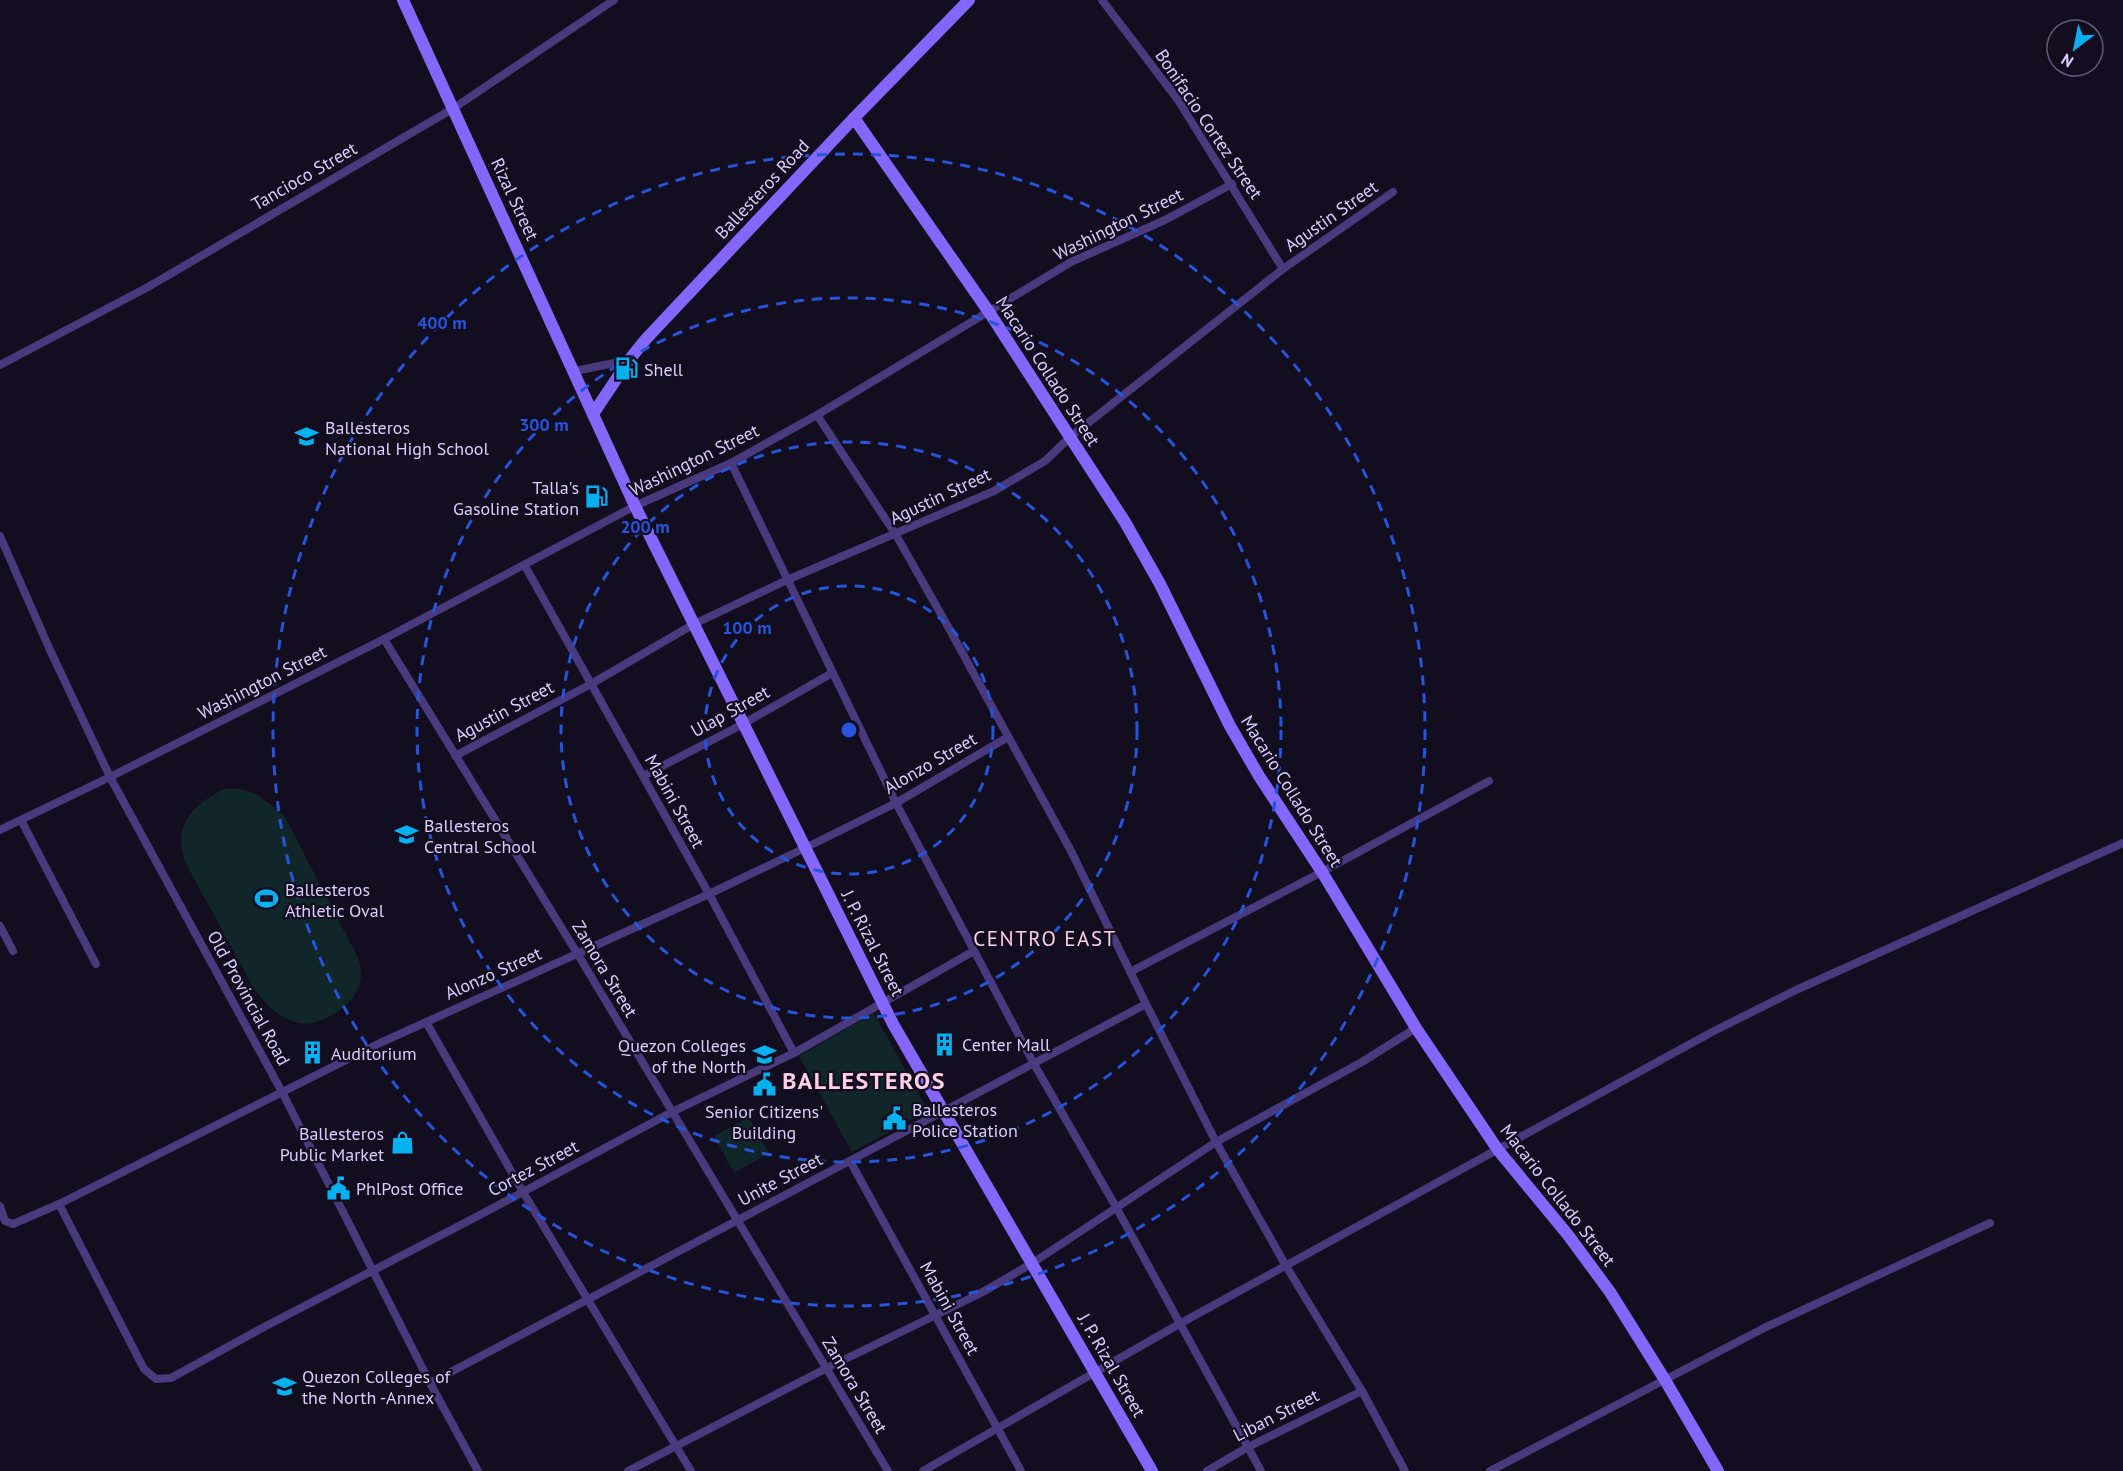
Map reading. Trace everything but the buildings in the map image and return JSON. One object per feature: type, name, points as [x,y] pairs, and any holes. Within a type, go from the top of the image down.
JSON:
[{"type":"street","name":"Rizal Street","points":[[403,0],[594,414]]},
{"type":"street","name":"Tancioco Street","points":[[0,365],[148,288],[454,108],[614,0]]},
{"type":"street","name":"Ballesteros Road","points":[[594,414],[629,360],[646,339],[854,118],[969,0]]},
{"type":"street","name":"Bonifacio Cortez Street","points":[[1102,0],[1178,100],[1283,269]]},
{"type":"street","name":"Macario Collado Street","points":[[854,118],[989,312],[1141,549],[1230,726],[1416,1028],[1498,1150],[1568,1235],[1610,1292],[1718,1471]]},
{"type":"street","name":"Washington Street","points":[[0,830],[384,639],[635,506],[731,463],[817,415],[1071,262],[1165,220],[1232,184]]},
{"type":"street","name":"Agustin Street","points":[[455,756],[591,684],[694,624],[787,580],[994,491],[1045,461],[1069,438],[1283,269],[1393,192]]},
{"type":"street","points":[[575,371],[629,360]]},
{"type":"street","name":"J. P. Rizal Street","points":[[594,414],[635,506],[882,1002],[1152,1471]]},
{"type":"street","points":[[817,415],[896,535],[1071,851],[1216,1142],[1286,1266],[1362,1390],[1405,1471]]},
{"type":"street","points":[[731,463],[896,802],[974,951],[1034,1064],[1116,1207],[1261,1471]]},
{"type":"street","name":"Old Provincial Road","points":[[0,536],[50,650],[110,777],[282,1092],[372,1271],[478,1471]]},
{"type":"street","name":"Mabini Street","points":[[525,566],[709,894],[794,1053]]},
{"type":"street","name":"Zamora Street","points":[[384,639],[888,1471]]},
{"type":"street","name":"Ulap Street","points":[[643,776],[743,724],[832,673]]},
{"type":"street","name":"Alonzo Street","points":[[0,1206],[5,1221],[13,1224],[59,1204],[426,1022],[805,848],[896,802],[1008,737]]},
{"type":"street","points":[[1130,972],[1322,872],[1489,781]]},
{"type":"street","points":[[21,820],[96,964]]},
{"type":"street","points":[[923,1471],[1180,1323],[1694,1041],[1796,990],[2123,843]]},
{"type":"street","points":[[0,926],[13,951]]},
{"type":"street","name":"Cortez Street","points":[[59,1204],[144,1369],[156,1379],[171,1378],[672,1112],[794,1053],[974,951]]},
{"type":"street","name":"Unite Street","points":[[430,1383],[944,1113],[1146,1004]]},
{"type":"street","points":[[426,1022],[523,1192],[691,1471]]},
{"type":"street","points":[[628,1471],[825,1369],[981,1293],[1031,1264],[1216,1142],[1362,1062],[1416,1028]]},
{"type":"street","name":"Mabini Street","points":[[850,1161],[1021,1471]]},
{"type":"street","points":[[1490,1471],[1764,1328],[1990,1223]]},
{"type":"street","name":"Liban Street","points":[[1207,1471],[1248,1447],[1362,1390]]},
{"type":"green space","name":"Ballesteros Athletic Oval","points":[[224,789],[241,789],[258,795],[284,815],[359,960],[361,980],[355,994],[342,1008],[325,1019],[307,1024],[291,1021],[278,1014],[262,999],[253,987],[184,860],[181,841],[185,823],[195,809]]},
{"type":"green space","points":[[874,1013],[928,1111],[852,1152],[799,1056]]},
{"type":"green space","points":[[749,1117],[769,1153],[734,1173],[714,1136]]},
{"type":"place","name":"Shell","points":[[626,369]]},
{"type":"place","name":"Ballesteros National High School","points":[[307,437]]},
{"type":"place","name":"Talla's Gasoline Station","points":[[597,497]]},
{"type":"place","name":"Ballesteros Central School","points":[[406,835]]},
{"type":"place","name":"Ballesteros Athletic Oval","points":[[267,899]]},
{"type":"place","name":"Center Mall","points":[[944,1044]]},
{"type":"place","name":"Auditorium","points":[[313,1053]]},
{"type":"place","name":"Quezon Colleges of the North","points":[[764,1055]]},
{"type":"place","name":"Senior Citizens' Building","points":[[764,1085]]},
{"type":"place","name":"Ballesteros Police Station","points":[[894,1119]]},
{"type":"place","name":"Ballesteros Public Market","points":[[402,1143]]},
{"type":"place","name":"PhlPost Office","points":[[338,1188]]},
{"type":"place","name":"Quezon Colleges of the North -Annex","points":[[284,1386]]},
{"type":"district","name":"CENTRO EAST","points":[[1045,938]]},
{"type":"district","name":"BALLESTEROS","points":[[864,1080]]}]
